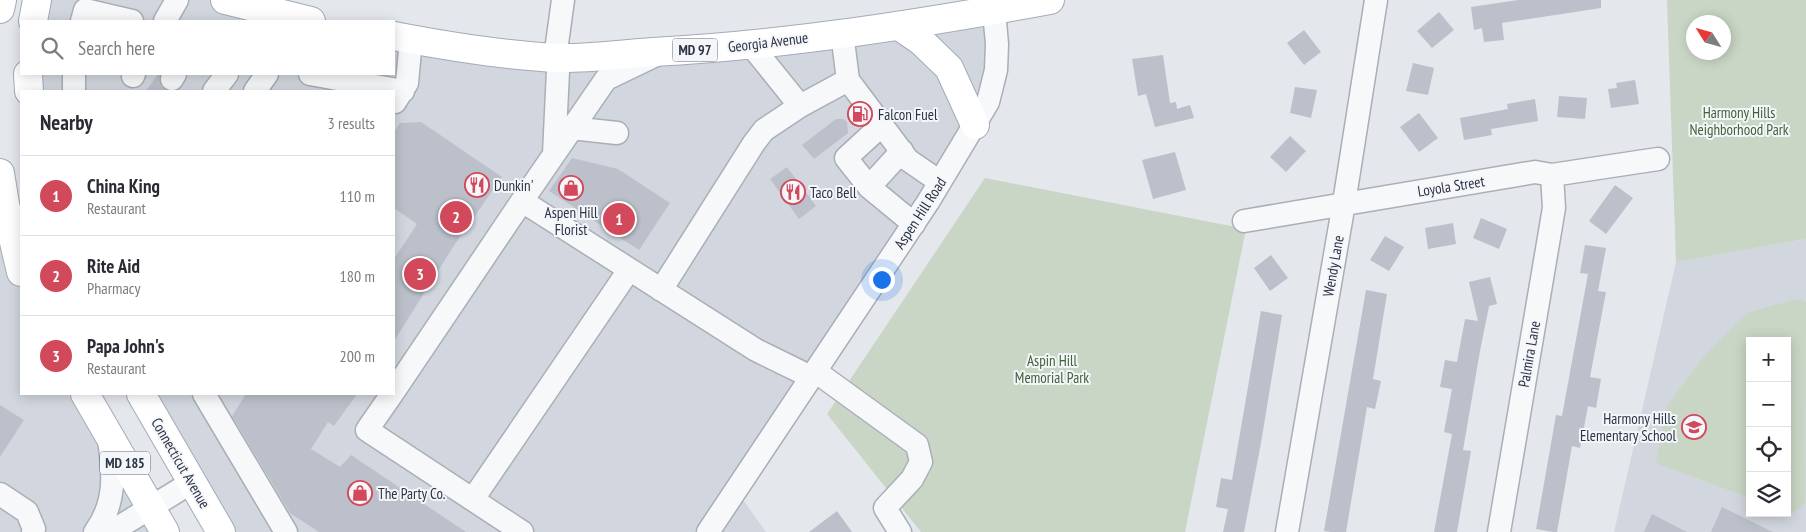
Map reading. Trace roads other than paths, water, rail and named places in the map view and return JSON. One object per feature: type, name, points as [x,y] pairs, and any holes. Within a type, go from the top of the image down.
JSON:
[{"type":"main road","points":[[0,9],[2,0]]},
{"type":"main road","points":[[33,20],[37,0]]},
{"type":"main road","points":[[225,0],[300,20]]},
{"type":"main road","name":"Georgia Avenue","points":[[402,38],[556,58],[662,52],[750,45],[899,26],[994,5],[1050,0]]},
{"type":"main road","points":[[899,26],[921,41],[949,68],[974,125]]},
{"type":"main road","points":[[28,75],[28,90]]},
{"type":"main road","points":[[0,173],[5,204],[20,267]]},
{"type":"main road","points":[[0,224],[20,269]]},
{"type":"main road","name":"MD 185","points":[[86,395],[165,532]]},
{"type":"main road","name":"Connecticut Avenue","points":[[142,395],[221,532]]},
{"type":"street","points":[[166,20],[177,0]]},
{"type":"street","points":[[554,155],[558,71],[556,58],[563,0]]},
{"type":"street","name":"Wendy Lane","points":[[1287,532],[1344,203],[1376,0]]},
{"type":"street","name":"Aspen Hill Road","points":[[708,532],[914,224],[988,102],[996,70],[994,5]]},
{"type":"street","points":[[82,20],[85,10],[111,8],[130,20]]},
{"type":"street","points":[[842,33],[848,80],[908,160],[940,182]]},
{"type":"street","points":[[399,97],[407,83],[402,38]]},
{"type":"street","points":[[750,45],[800,106]]},
{"type":"street","points":[[395,389],[606,79],[662,52]]},
{"type":"street","points":[[74,75],[74,90]]},
{"type":"street","points":[[215,90],[226,75]]},
{"type":"street","points":[[256,90],[266,75]]},
{"type":"street","points":[[313,75],[365,90]]},
{"type":"street","points":[[661,290],[754,142],[764,130],[800,106],[848,80]]},
{"type":"street","points":[[882,125],[846,158],[869,187],[914,224]]},
{"type":"street","points":[[571,128],[617,133]]},
{"type":"street","points":[[869,187],[902,151]]},
{"type":"street","name":"Loyola Street","points":[[1244,222],[1344,203],[1535,172],[1552,175],[1658,159]]},
{"type":"street","name":"Palmira Lane","points":[[1499,532],[1554,208],[1552,175]]},
{"type":"street","points":[[522,201],[756,350],[813,374],[917,445],[922,462],[912,480],[885,508],[900,532]]},
{"type":"street","points":[[473,499],[629,270]]},
{"type":"street","points":[[205,395],[286,532]]},
{"type":"street","points":[[391,395],[367,430],[522,532]]},
{"type":"street","points":[[95,532],[109,505],[113,491],[114,478],[108,434]]},
{"type":"street","points":[[111,532],[192,482]]},
{"type":"street","points":[[0,494],[27,512],[34,529],[33,532]]},
{"type":"place","name":"Falcon Fuel","points":[[860,114]]},
{"type":"place","name":"Dunkin'","points":[[477,185]]},
{"type":"place","name":"Aspen Hill Florist","points":[[571,188]]},
{"type":"place","name":"Taco Bell","points":[[793,192]]},
{"type":"place","name":"Rite Aid","points":[[456,217]]},
{"type":"place","name":"China King","points":[[619,219]]},
{"type":"place","name":"Papa John's","points":[[420,274]]},
{"type":"place","name":"Harmony Hills Elementary School","points":[[1694,427]]},
{"type":"place","name":"The Party Co.","points":[[360,493]]},
{"type":"park label","name":"Harmony Hills Neighborhood Park","points":[[1739,120]]},
{"type":"park label","name":"Aspin Hill Memorial Park","points":[[1052,368]]}]
